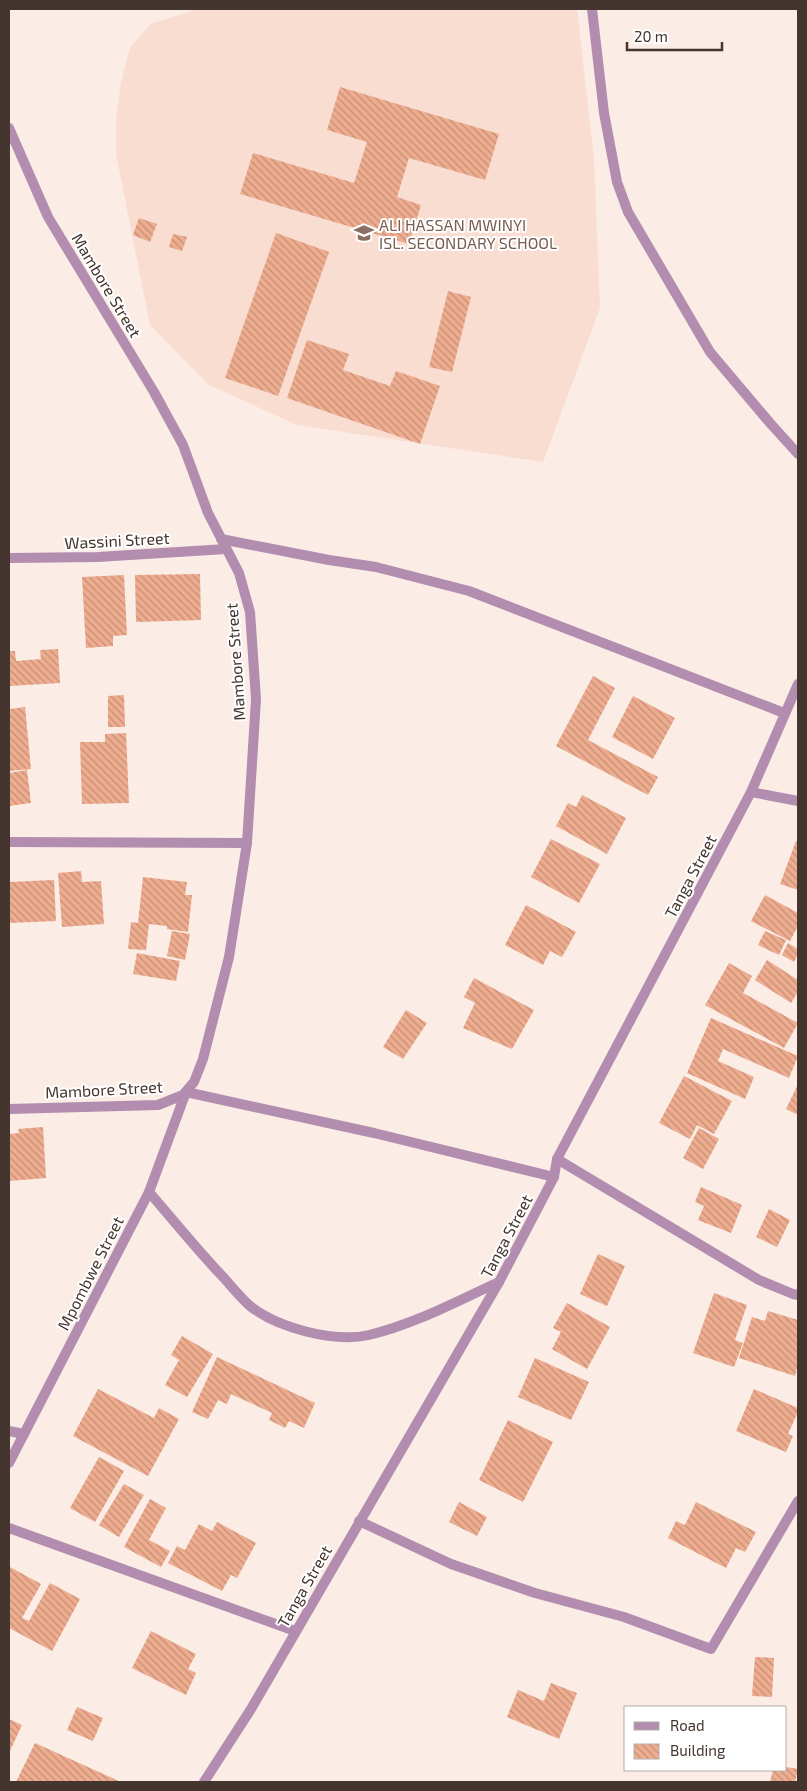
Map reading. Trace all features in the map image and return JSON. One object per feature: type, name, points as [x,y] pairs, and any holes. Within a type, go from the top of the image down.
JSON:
[{"type":"street","points":[[592,9],[604,113],[617,182],[628,212],[710,352],[798,454]]},
{"type":"street","name":"Mambore Street","points":[[9,128],[48,216],[154,392],[183,445],[208,513],[239,573],[250,612],[255,690],[253,763],[247,842],[229,957],[203,1058],[194,1082],[186,1092],[177,1098],[158,1105],[9,1109]]},
{"type":"street","points":[[221,539],[376,567],[469,591],[784,714]]},
{"type":"street","name":"Wassini Street","points":[[9,558],[98,557],[226,548]]},
{"type":"street","name":"Tanga Street","points":[[204,1782],[251,1709],[499,1282],[554,1177],[557,1159],[750,792],[798,684]]},
{"type":"street","points":[[750,792],[798,801]]},
{"type":"street","points":[[9,842],[247,842]]},
{"type":"street","points":[[186,1092],[374,1133],[554,1177]]},
{"type":"street","name":"Mpombwe Street","points":[[9,1463],[149,1192],[186,1092]]},
{"type":"street","points":[[557,1159],[759,1280],[798,1295]]},
{"type":"street","points":[[149,1192],[207,1261],[249,1305],[275,1320],[323,1336],[348,1338],[368,1336],[406,1324],[499,1282]]},
{"type":"street","points":[[9,1431],[24,1434]]},
{"type":"street","points":[[359,1521],[451,1564],[535,1593],[624,1617],[710,1649],[798,1501]]},
{"type":"street","points":[[9,1528],[296,1631]]},
{"type":"shaded area","name":"ALI HASSAN MWINYI ISL. SECONDARY SCHOOL","points":[[577,9],[594,159],[600,308],[543,462],[297,425],[209,385],[150,325],[116,154],[116,119],[121,83],[130,48],[150,24],[195,10]]},
{"type":"building","points":[[340,87],[499,134],[485,180],[409,158],[397,197],[421,205],[409,244],[240,194],[253,153],[354,183],[367,142],[327,130]]},
{"type":"building","points":[[139,218],[157,224],[150,242],[133,235]]},
{"type":"building","points":[[276,233],[329,252],[278,396],[225,378]]},
{"type":"building","points":[[173,234],[187,237],[182,251],[169,247]]},
{"type":"building","points":[[448,291],[471,297],[452,372],[429,367]]},
{"type":"building","points":[[307,340],[349,354],[343,370],[390,386],[396,371],[440,386],[420,444],[287,398]]},
{"type":"building","points":[[200,574],[201,620],[136,622],[135,575]]},
{"type":"building","points":[[124,575],[127,635],[113,636],[113,646],[86,648],[82,577]]},
{"type":"building","points":[[58,649],[60,683],[9,686],[9,651],[15,651],[16,661],[41,659],[40,650]]},
{"type":"building","points":[[593,676],[615,688],[588,740],[658,777],[648,795],[556,746]]},
{"type":"building","points":[[124,695],[125,727],[108,727],[108,696]]},
{"type":"building","points":[[633,696],[675,718],[653,759],[612,737]]},
{"type":"building","points":[[25,707],[31,769],[9,771],[9,709]]},
{"type":"building","points":[[126,733],[129,803],[82,804],[80,742],[105,742],[105,734]]},
{"type":"building","points":[[27,770],[31,803],[9,806],[9,773]]},
{"type":"building","points":[[582,795],[626,818],[607,854],[556,826],[568,803],[576,807]]},
{"type":"building","points":[[551,839],[600,864],[579,903],[531,877]]},
{"type":"building","points":[[796,841],[798,842],[798,890],[780,884]]},
{"type":"building","points":[[81,871],[82,882],[101,881],[104,924],[62,927],[58,873]]},
{"type":"building","points":[[143,877],[187,882],[185,895],[192,895],[188,932],[167,929],[167,926],[149,924],[146,950],[128,949],[131,922],[138,923]]},
{"type":"building","points":[[54,880],[56,921],[9,923],[9,882]]},
{"type":"building","points":[[765,895],[798,913],[798,926],[790,941],[751,921]]},
{"type":"building","points":[[526,905],[576,932],[562,957],[550,951],[543,965],[505,945]]},
{"type":"building","points":[[172,931],[190,934],[185,960],[167,956]]},
{"type":"building","points":[[765,931],[786,940],[779,955],[758,945]]},
{"type":"building","points":[[788,943],[798,949],[794,962],[782,955]]},
{"type":"building","points":[[137,953],[180,961],[176,981],[133,974]]},
{"type":"building","points":[[767,960],[798,980],[798,992],[791,1003],[755,980]]},
{"type":"building","points":[[729,963],[752,976],[743,993],[798,1023],[784,1048],[705,1005]]},
{"type":"building","points":[[474,978],[534,1010],[512,1049],[463,1028],[475,1003],[464,997]]},
{"type":"building","points":[[406,1010],[427,1023],[403,1059],[383,1047]]},
{"type":"building","points":[[711,1018],[798,1056],[789,1078],[723,1049],[718,1061],[754,1077],[745,1099],[687,1073]]},
{"type":"building","points":[[684,1076],[732,1101],[714,1134],[697,1125],[690,1139],[659,1123]]},
{"type":"building","points":[[798,1084],[798,1115],[786,1109]]},
{"type":"building","points":[[43,1127],[46,1178],[9,1181],[9,1134],[19,1133],[18,1129]]},
{"type":"building","points":[[699,1128],[719,1139],[703,1169],[683,1158]]},
{"type":"building","points":[[701,1187],[742,1205],[731,1233],[698,1220],[704,1206],[695,1202]]},
{"type":"building","points":[[769,1209],[790,1220],[777,1247],[756,1237]]},
{"type":"building","points":[[598,1254],[625,1266],[607,1306],[580,1294]]},
{"type":"building","points":[[714,1293],[747,1305],[735,1340],[743,1343],[734,1367],[693,1353]]},
{"type":"building","points":[[567,1303],[610,1327],[587,1369],[552,1349],[561,1332],[553,1328]]},
{"type":"building","points":[[768,1311],[798,1320],[798,1364],[795,1376],[739,1358],[752,1317],[765,1321]]},
{"type":"building","points":[[182,1336],[213,1354],[187,1397],[165,1385],[179,1360],[171,1355]]},
{"type":"building","points":[[217,1357],[315,1403],[304,1428],[289,1421],[285,1428],[269,1420],[272,1413],[231,1394],[227,1404],[218,1400],[208,1419],[192,1412]]},
{"type":"building","points":[[535,1358],[589,1382],[571,1420],[518,1397]]},
{"type":"building","points":[[98,1389],[154,1418],[159,1408],[179,1419],[148,1476],[73,1436]]},
{"type":"building","points":[[754,1389],[798,1408],[788,1434],[793,1436],[786,1452],[736,1431]]},
{"type":"building","points":[[508,1420],[553,1442],[523,1502],[479,1480]]},
{"type":"building","points":[[99,1457],[124,1471],[95,1522],[70,1508]]},
{"type":"building","points":[[124,1484],[144,1495],[119,1537],[99,1525]]},
{"type":"building","points":[[150,1499],[166,1508],[149,1540],[170,1551],[161,1567],[124,1547]]},
{"type":"building","points":[[459,1502],[487,1517],[477,1536],[449,1522]]},
{"type":"building","points":[[696,1502],[756,1532],[745,1552],[736,1548],[726,1568],[668,1538],[676,1521],[685,1525]]},
{"type":"building","points":[[217,1522],[256,1543],[237,1578],[231,1575],[222,1591],[168,1563],[177,1546],[185,1550],[199,1524],[212,1531]]},
{"type":"building","points":[[10,1567],[41,1584],[22,1618],[29,1621],[50,1583],[80,1599],[52,1651],[9,1628]]},
{"type":"building","points":[[151,1631],[196,1654],[188,1669],[196,1673],[186,1695],[132,1668]]},
{"type":"building","points":[[755,1657],[774,1658],[772,1697],[752,1696]]},
{"type":"building","points":[[551,1683],[577,1693],[559,1739],[507,1717],[518,1690],[544,1701]]},
{"type":"building","points":[[77,1707],[103,1718],[93,1741],[67,1730]]},
{"type":"building","points":[[9,1719],[22,1725],[9,1753]]},
{"type":"building","points":[[35,1743],[121,1782],[16,1782]]},
{"type":"building","points":[[787,1767],[798,1769],[795,1782],[770,1782],[773,1771],[787,1771]]},
{"type":"place","name":"ALI HASSAN MWINYI ISL. SECONDARY SCHOOL","points":[[364,233]]}]
